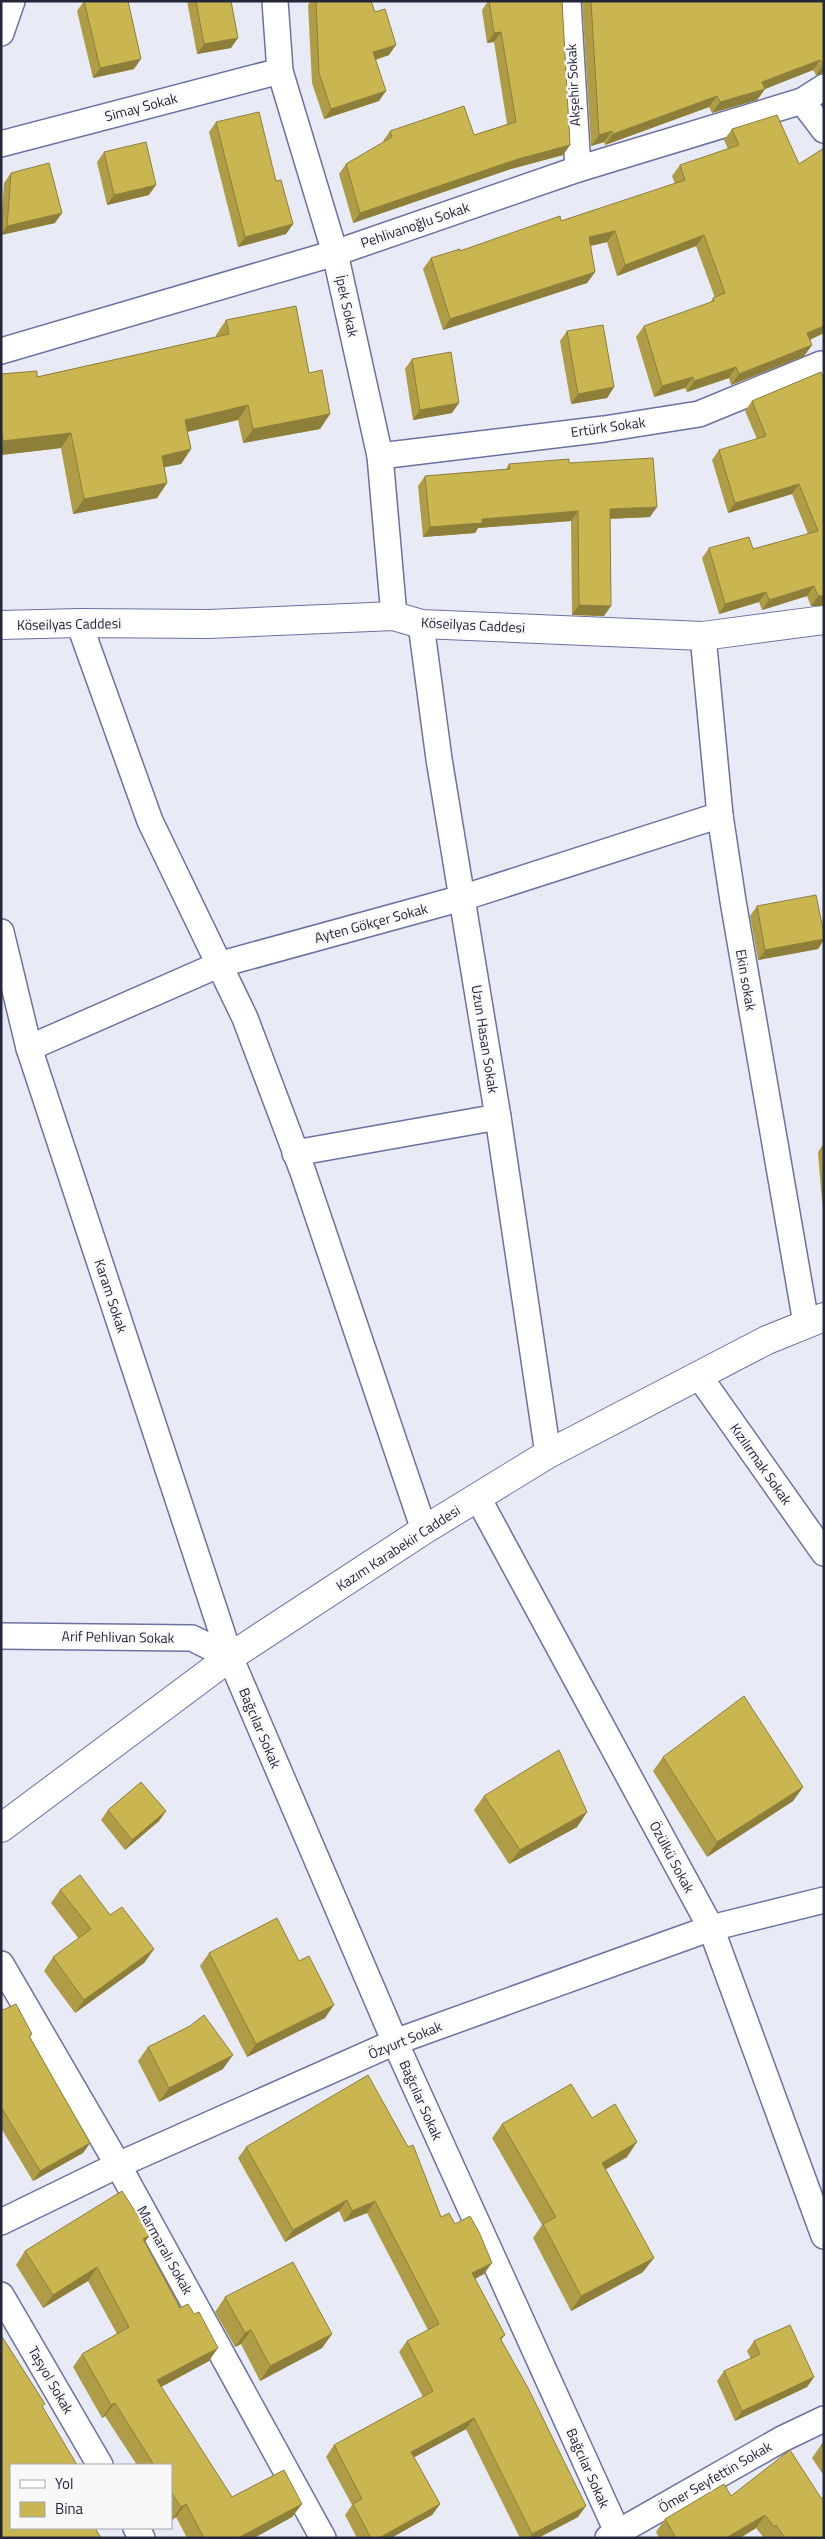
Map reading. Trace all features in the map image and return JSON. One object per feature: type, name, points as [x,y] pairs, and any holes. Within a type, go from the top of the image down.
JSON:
[{"type":"street","points":[[1,33],[12,1]]},
{"type":"street","name":"İpek Sokak","points":[[275,1],[280,71],[336,253],[380,456],[394,616]]},
{"type":"street","name":"Akşehir Sokak","points":[[568,1],[578,170]]},
{"type":"street","name":"Simay Sokak","points":[[1,144],[280,71]]},
{"type":"street","name":"Pehlivanoğlu Sokak","points":[[1,351],[336,253],[578,170],[802,101],[824,87]]},
{"type":"street","points":[[802,101],[824,130]]},
{"type":"street","name":"Ertürk Sokak","points":[[380,456],[604,428],[698,414],[821,364],[824,370]]},
{"type":"street","name":"Köseilyas Caddesi","points":[[1,625],[79,623],[209,624],[394,616],[421,624],[703,636],[824,620]]},
{"type":"street","points":[[79,623],[150,821],[245,1018],[295,1153],[424,1530]]},
{"type":"street","name":"Uzun Hasan Sokak","points":[[421,624],[438,759],[498,1116],[548,1454]]},
{"type":"street","name":"Ekin sokak","points":[[703,636],[720,815],[733,901],[815,1320]]},
{"type":"street","name":"Ayten Gökçer Sokak","points":[[29,1048],[218,965],[462,898],[720,815]]},
{"type":"street","name":"Karam Sokak","points":[[1,932],[29,1048],[230,1657]]},
{"type":"street","points":[[295,1153],[498,1116]]},
{"type":"street","name":"Kazım Karabekir Caddesi","points":[[1,1828],[230,1657],[424,1530],[548,1454],[699,1376],[815,1320]]},
{"type":"street","name":"Kızılırmak Sokak","points":[[699,1376],[824,1553]]},
{"type":"street","name":"Özülkü Sokak","points":[[478,1498],[710,1928],[820,2220]]},
{"type":"street","name":"Arif Pehlivan Sokak","points":[[1,1636],[192,1638],[230,1657]]},
{"type":"street","name":"Bağcılar Sokak","points":[[230,1657],[395,2042],[615,2536]]},
{"type":"street","name":"Özyurt Sokak","points":[[1,2222],[118,2165],[395,2042],[710,1928],[824,1900]]},
{"type":"street","name":"Marmaralı Sokak","points":[[1,1964],[118,2165],[324,2538]]},
{"type":"street","name":"Taşyol Sokak","points":[[1,2296],[99,2464]]},
{"type":"street","name":"Ömer Seyfettin Sokak","points":[[615,2536],[787,2447],[824,2419]]},
{"type":"building","points":[[84,1],[128,1],[141,59],[100,68]]},
{"type":"building","points":[[196,1],[231,1],[238,38],[204,44]]},
{"type":"building","points":[[316,1],[371,1],[375,12],[385,9],[396,45],[373,52],[386,91],[331,109],[319,73]]},
{"type":"building","points":[[489,1],[562,1],[570,145],[518,159],[360,213],[346,164],[392,137],[390,131],[464,106],[474,135],[516,122],[501,32],[494,33]]},
{"type":"building","points":[[591,1],[824,1],[824,64],[820,60],[762,82],[765,89],[720,102],[717,96],[613,134],[612,131],[599,135]]},
{"type":"building","points":[[259,112],[276,181],[281,180],[293,224],[245,237],[216,122]]},
{"type":"building","points":[[777,115],[799,164],[824,148],[824,326],[807,333],[812,345],[739,374],[736,367],[694,381],[693,377],[662,386],[644,326],[714,301],[713,298],[725,293],[704,235],[625,265],[615,231],[589,237],[595,272],[450,319],[431,258],[460,249],[460,251],[560,216],[561,221],[685,180],[680,165],[739,145],[732,129]]},
{"type":"building","points":[[146,142],[156,185],[114,195],[104,152]]},
{"type":"building","points":[[49,163],[62,213],[7,226],[11,173]]},
{"type":"building","points":[[296,306],[309,373],[322,370],[330,414],[253,429],[248,405],[185,420],[191,449],[162,456],[167,483],[84,499],[71,433],[3,441],[1,429],[1,374],[37,371],[37,377],[229,334],[226,320]]},
{"type":"building","points":[[603,325],[614,387],[578,394],[567,331]]},
{"type":"building","points":[[451,352],[459,403],[420,410],[412,359]]},
{"type":"building","points":[[821,372],[824,379],[824,596],[818,596],[814,586],[769,600],[766,592],[725,604],[709,548],[749,537],[753,549],[818,531],[799,484],[735,503],[719,450],[766,436],[752,401]]},
{"type":"building","points":[[653,458],[657,507],[610,509],[611,606],[579,605],[578,511],[482,519],[482,523],[430,527],[425,476],[510,469],[509,464],[569,459],[569,463]]},
{"type":"building","points":[[816,895],[824,939],[765,950],[757,906]]},
{"type":"building","points":[[744,1696],[803,1787],[717,1842],[663,1757]]},
{"type":"building","points":[[559,1750],[587,1812],[520,1850],[484,1796]]},
{"type":"building","points":[[141,1782],[166,1811],[132,1840],[108,1810]]},
{"type":"building","points":[[80,1875],[110,1915],[122,1907],[154,1949],[84,2000],[53,1957],[91,1929],[60,1890]]},
{"type":"building","points":[[277,1918],[299,1961],[309,1956],[334,2005],[256,2044],[209,1953]]},
{"type":"building","points":[[16,2004],[32,2034],[29,2036],[90,2143],[40,2171],[1,2107],[1,2007],[3,2010]]},
{"type":"building","points":[[204,2015],[233,2055],[169,2088],[148,2047],[190,2026]]},
{"type":"building","points":[[368,2075],[408,2147],[413,2145],[441,2217],[449,2213],[455,2224],[470,2216],[479,2232],[492,2263],[472,2273],[505,2335],[500,2338],[528,2388],[586,2506],[532,2534],[474,2418],[411,2452],[440,2504],[379,2538],[371,2538],[353,2504],[362,2499],[334,2445],[433,2391],[407,2341],[439,2324],[375,2201],[352,2211],[347,2200],[293,2230],[246,2147]]},
{"type":"building","points":[[571,2084],[592,2118],[615,2104],[637,2142],[602,2163],[654,2258],[581,2296],[543,2224],[556,2217],[502,2124]]},
{"type":"building","points":[[122,2191],[150,2235],[143,2239],[180,2308],[188,2304],[194,2314],[199,2312],[218,2348],[157,2380],[232,2497],[284,2470],[302,2504],[238,2538],[204,2538],[186,2504],[181,2507],[172,2494],[172,2464],[153,2464],[115,2403],[111,2405],[82,2354],[129,2327],[97,2267],[53,2295],[25,2251]]},
{"type":"building","points":[[293,2262],[332,2334],[270,2366],[251,2330],[245,2333],[225,2297]]},
{"type":"building","points":[[790,2325],[814,2377],[742,2411],[724,2371],[760,2354],[754,2341]]},
{"type":"building","points":[[1,2335],[45,2404],[42,2406],[76,2464],[10,2464],[10,2529],[96,2529],[101,2538],[1,2538]]},
{"type":"building","points":[[790,2450],[821,2498],[824,2499],[824,2538],[785,2538],[776,2525],[774,2527],[765,2515],[726,2538],[676,2538],[665,2519],[724,2484],[731,2496]]}]
